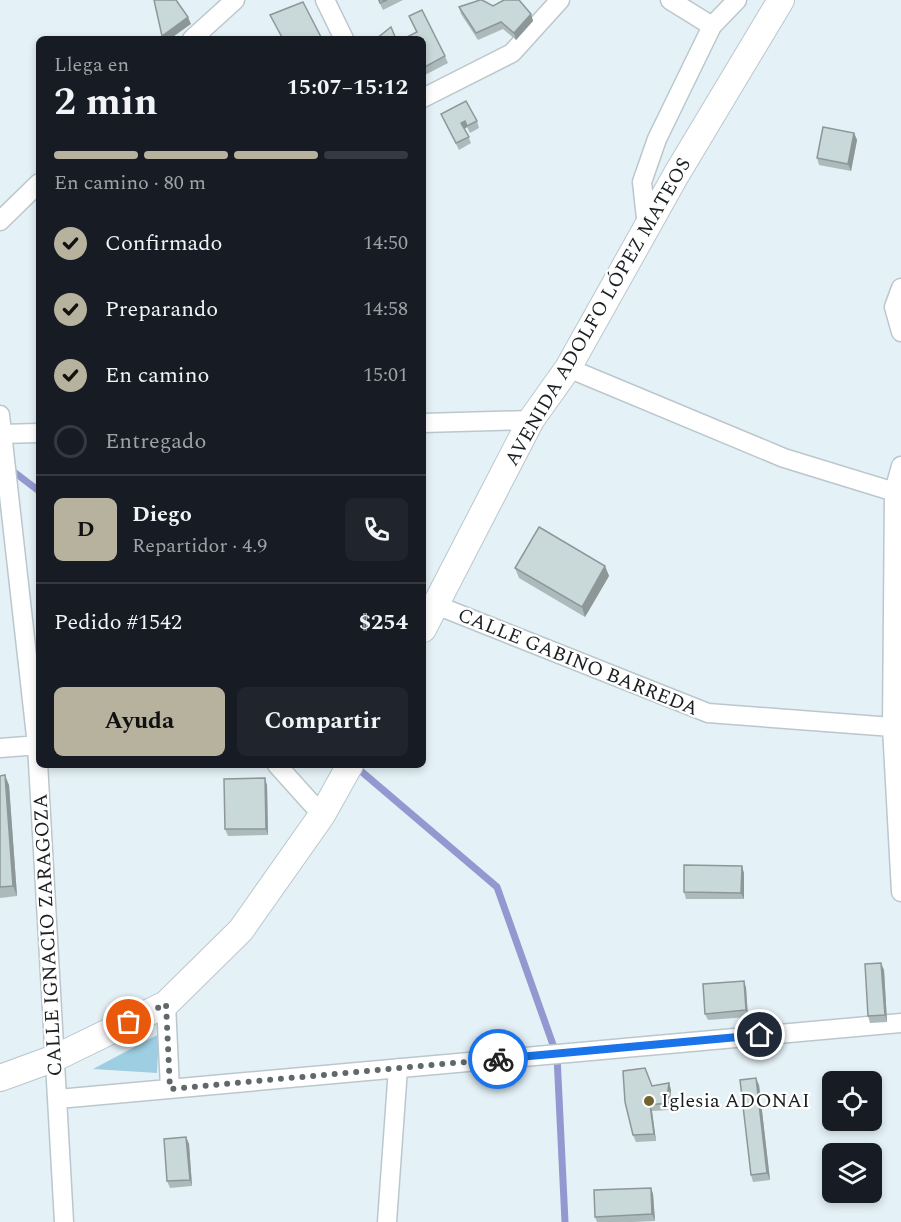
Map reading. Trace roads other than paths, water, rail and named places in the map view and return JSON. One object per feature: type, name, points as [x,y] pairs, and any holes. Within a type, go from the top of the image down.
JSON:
[{"type":"main road","name":"AVENIDA ADOLFO LÓPEZ MATEOS","points":[[426,623],[531,420],[568,368],[647,227],[781,0]]},
{"type":"main road","points":[[0,1078],[55,1058],[166,1004],[241,930],[322,815],[347,771]]},
{"type":"street","points":[[195,36],[235,0]]},
{"type":"street","points":[[325,0],[343,36]]},
{"type":"street","points":[[426,96],[513,53],[560,0]]},
{"type":"street","points":[[670,0],[712,26]]},
{"type":"street","points":[[647,227],[642,182],[657,139],[712,26],[737,0]]},
{"type":"street","points":[[0,221],[36,186]]},
{"type":"street","points":[[901,288],[894,307],[901,332]]},
{"type":"street","points":[[568,368],[784,458],[897,493]]},
{"type":"street","name":"CALLE IGNACIO ZARAGOZA","points":[[0,415],[36,728]]},
{"type":"street","points":[[426,423],[531,420]]},
{"type":"street","points":[[1,434],[36,434]]},
{"type":"street","points":[[901,466],[897,493],[896,729],[901,892]]},
{"type":"street","name":"CALLE GABINO BARREDA","points":[[436,605],[708,713],[896,729]]},
{"type":"street","points":[[0,748],[36,745]]},
{"type":"street","name":"CALLE IGNACIO ZARAGOZA","points":[[39,768],[64,1222]]},
{"type":"street","points":[[280,768],[322,815]]},
{"type":"street","points":[[166,1004],[170,1089]]},
{"type":"street","points":[[58,1099],[901,1023]]},
{"type":"street","points":[[387,1222],[398,1068]]},
{"type":"waterway","points":[[10,469],[36,489]]},
{"type":"waterway","points":[[357,768],[497,887],[557,1056],[565,1222]]},
{"type":"place","name":"Iglesia ADONAI","points":[[649,1101]]}]
